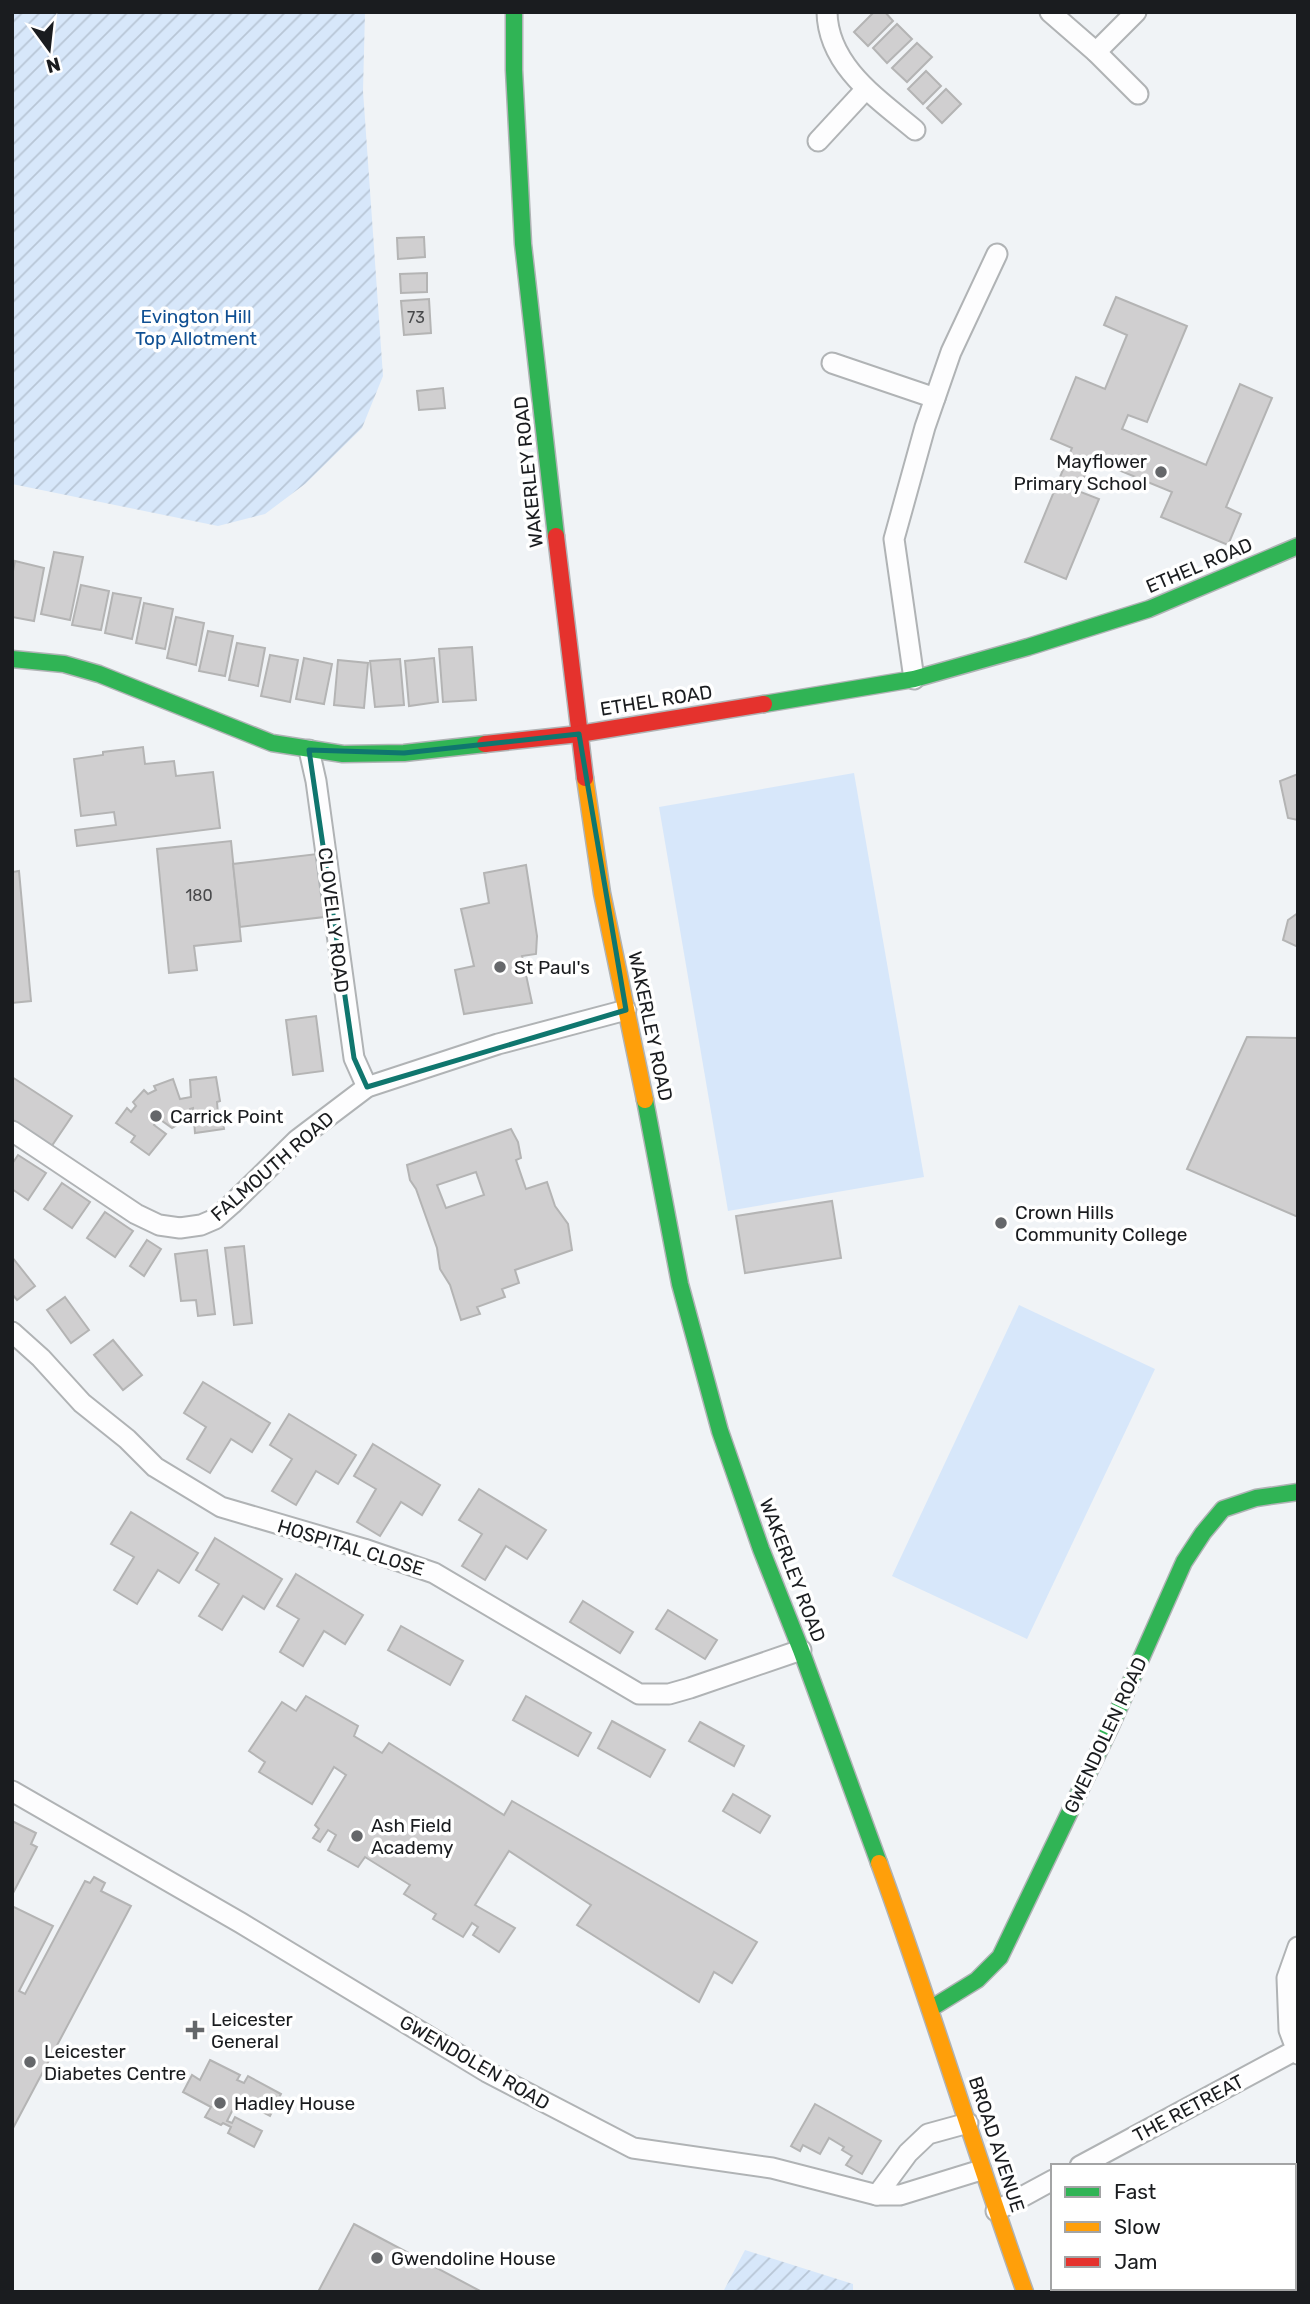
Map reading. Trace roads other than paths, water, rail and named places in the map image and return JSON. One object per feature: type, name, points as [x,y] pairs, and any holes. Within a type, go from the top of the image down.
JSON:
[{"type":"main road","name":"WAKERLEY ROAD","points":[[514,12],[514,70],[523,244],[579,734],[602,892],[680,1284],[720,1431],[930,2009]]},
{"type":"main road","name":"ETHEL ROAD","points":[[12,659],[64,664],[99,674],[272,743],[343,754],[404,754],[579,734],[914,679],[1149,609],[1298,546]]},
{"type":"main road","name":"GWENDOLEN ROAD","points":[[930,2009],[989,1973],[1000,1957],[1111,1726],[1184,1562],[1203,1533],[1223,1509],[1256,1498],[1298,1492]]},
{"type":"main road","name":"BROAD AVENUE","points":[[930,2009],[981,2170],[1025,2292]]},
{"type":"street","points":[[827,12],[837,55],[866,89],[915,130]]},
{"type":"street","points":[[1049,12],[1096,52],[1138,94]]},
{"type":"street","points":[[1096,52],[1136,12]]},
{"type":"street","points":[[818,141],[866,89]]},
{"type":"street","points":[[914,679],[894,539],[951,352],[997,254]]},
{"type":"street","points":[[832,363],[935,398]]},
{"type":"street","name":"CLOVELLY ROAD","points":[[309,750],[316,781],[354,1058],[367,1087]]},
{"type":"street","name":"FALMOUTH ROAD","points":[[12,1131],[136,1214],[159,1225],[201,1225],[215,1219],[297,1140],[367,1087],[488,1047],[626,1010]]},
{"type":"street","name":"HOSPITAL CLOSE","points":[[12,1332],[41,1358],[82,1403],[127,1439],[155,1467],[221,1507],[364,1549],[434,1573],[639,1694],[679,1691],[801,1650]]},
{"type":"street","name":"GWENDOLEN ROAD","points":[[12,1791],[241,1923],[487,2072],[632,2148],[772,2168],[877,2195],[900,2195],[981,2170]]},
{"type":"street","points":[[1297,2052],[1289,2030],[1287,1978],[1298,1947]]},
{"type":"street","name":"THE RETREAT","points":[[1084,2164],[1297,2052]]},
{"type":"street","points":[[877,2195],[908,2153],[928,2134],[968,2123]]},
{"type":"street","points":[[996,2211],[1051,2181]]},
{"type":"place","name":"Mayflower Primary School","points":[[1161,472]]},
{"type":"place","name":"St Paul's","points":[[500,967]]},
{"type":"place","name":"Carrick Point","points":[[156,1116]]},
{"type":"place","name":"Crown Hills Community College","points":[[1001,1223]]},
{"type":"place","name":"Ash Field Academy","points":[[357,1836]]},
{"type":"place","name":"Leicester General","points":[[195,2030]]},
{"type":"place","name":"Leicester Diabetes Centre","points":[[30,2062]]},
{"type":"place","name":"Hadley House","points":[[220,2103]]},
{"type":"place","name":"Gwendoline House","points":[[377,2258]]},
{"type":"park label","name":"Evington Hill Top Allotment","points":[[196,327]]}]
